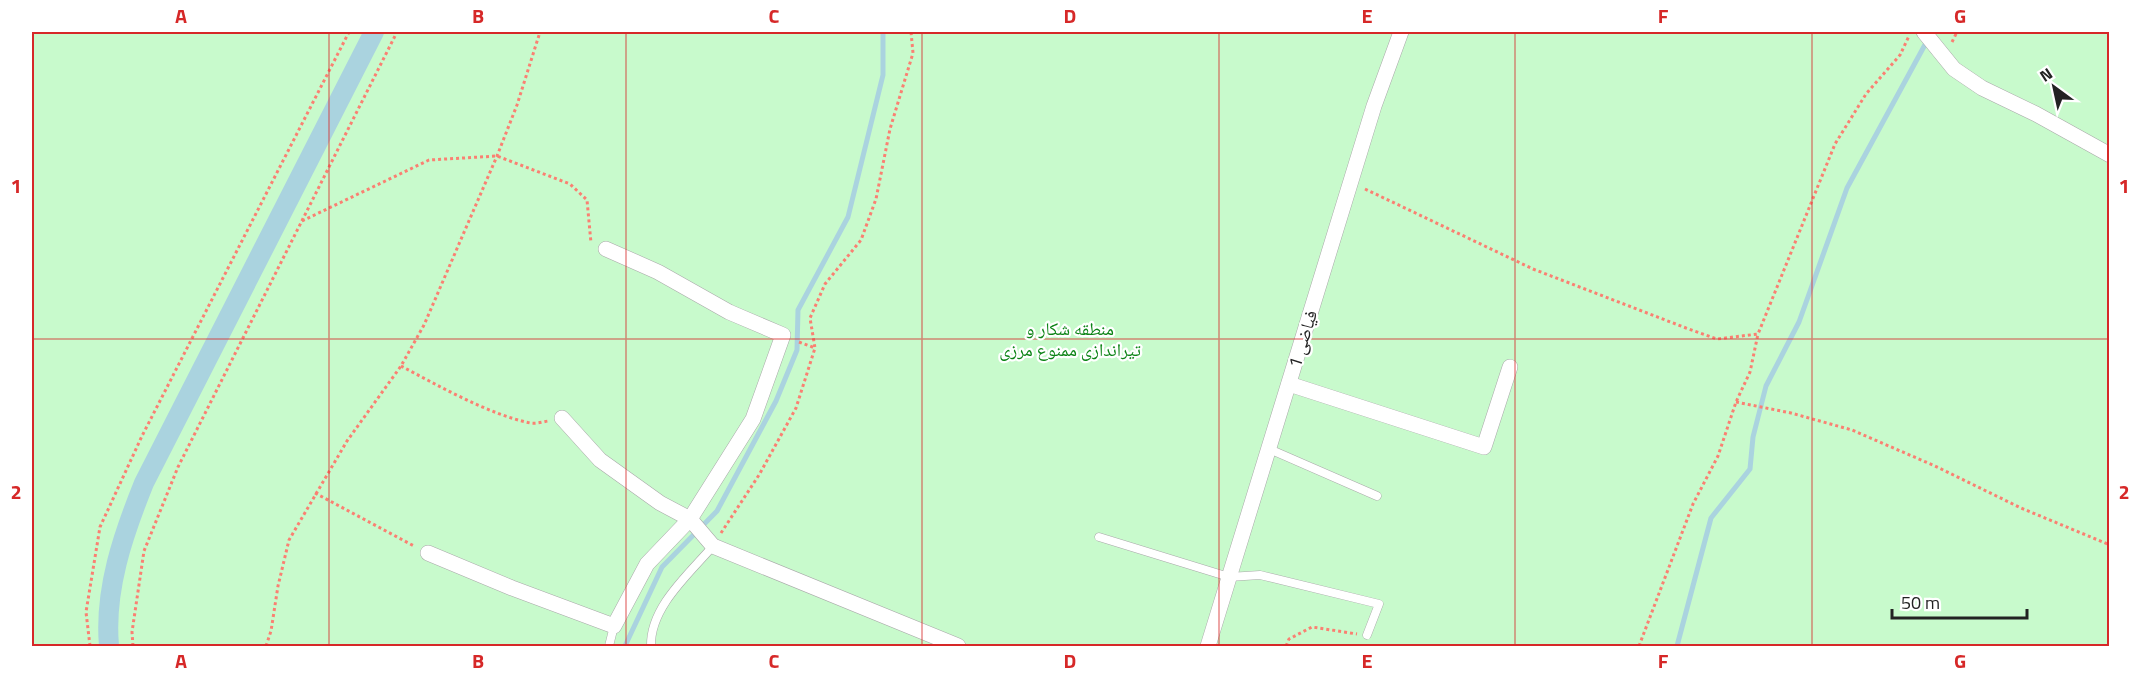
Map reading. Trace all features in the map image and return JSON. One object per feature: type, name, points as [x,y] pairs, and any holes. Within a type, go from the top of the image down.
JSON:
[{"type":"street","name":"فیاضی 1","points":[[1208,646],[1374,106],[1401,32]]},
{"type":"street","points":[[1924,32],[1954,69],[1982,88],[2036,114],[2109,155]]},
{"type":"street","points":[[428,553],[512,588],[614,626],[647,564],[692,521],[753,419],[783,335],[729,312],[658,272],[606,249]]},
{"type":"street","points":[[1289,384],[1484,447],[1510,367]]},
{"type":"street","points":[[562,418],[600,460],[660,503],[692,521],[710,542],[958,646]]},
{"type":"lane","points":[[1269,449],[1377,496]]},
{"type":"lane","points":[[1099,537],[1229,577],[1260,575],[1379,604],[1367,635]]},
{"type":"lane","points":[[651,646],[651,633],[667,600],[710,542]]},
{"type":"lane","points":[[609,646],[614,626]]},
{"type":"path","points":[[90,646],[86,612],[100,527],[142,436],[349,32]]},
{"type":"path","points":[[133,646],[132,632],[144,551],[178,466],[397,32]]},
{"type":"path","points":[[266,646],[289,540],[347,441],[401,366],[424,325],[497,156],[517,105],[540,32]]},
{"type":"path","points":[[710,542],[759,475],[796,408],[815,348],[810,318],[825,284],[861,240],[876,199],[890,129],[913,52],[912,32]]},
{"type":"path","points":[[1639,646],[1693,504],[1718,456],[1736,402],[1750,372],[1758,334],[1834,144],[1866,94],[1900,55],[1911,32]]},
{"type":"path","points":[[301,221],[429,160],[497,156],[570,184],[588,200],[591,244],[606,249]]},
{"type":"path","points":[[1351,183],[1533,269],[1686,328],[1717,339],[1758,334]]},
{"type":"path","points":[[806,345],[815,348]]},
{"type":"path","points":[[401,366],[454,394],[504,415],[532,424],[562,418]]},
{"type":"path","points":[[1736,402],[1852,430],[1935,466],[2021,508],[2109,545]]},
{"type":"path","points":[[315,493],[428,553]]},
{"type":"path","points":[[1286,646],[1289,639],[1312,627],[1367,635]]},
{"type":"green space","name":"منطقه شکار و تیراندازی ممنوع مرزی","points":[[32,32],[2109,32],[2109,646],[32,646]]},
{"type":"waterway","points":[[109,646],[109,604],[112,584],[122,543],[144,483],[374,32]]},
{"type":"waterway","points":[[625,646],[662,567],[717,511],[776,401],[797,350],[798,310],[848,217],[883,75],[883,32]]},
{"type":"waterway","points":[[1677,646],[1711,518],[1750,469],[1753,437],[1766,386],[1799,322],[1847,188],[1927,41]]}]
